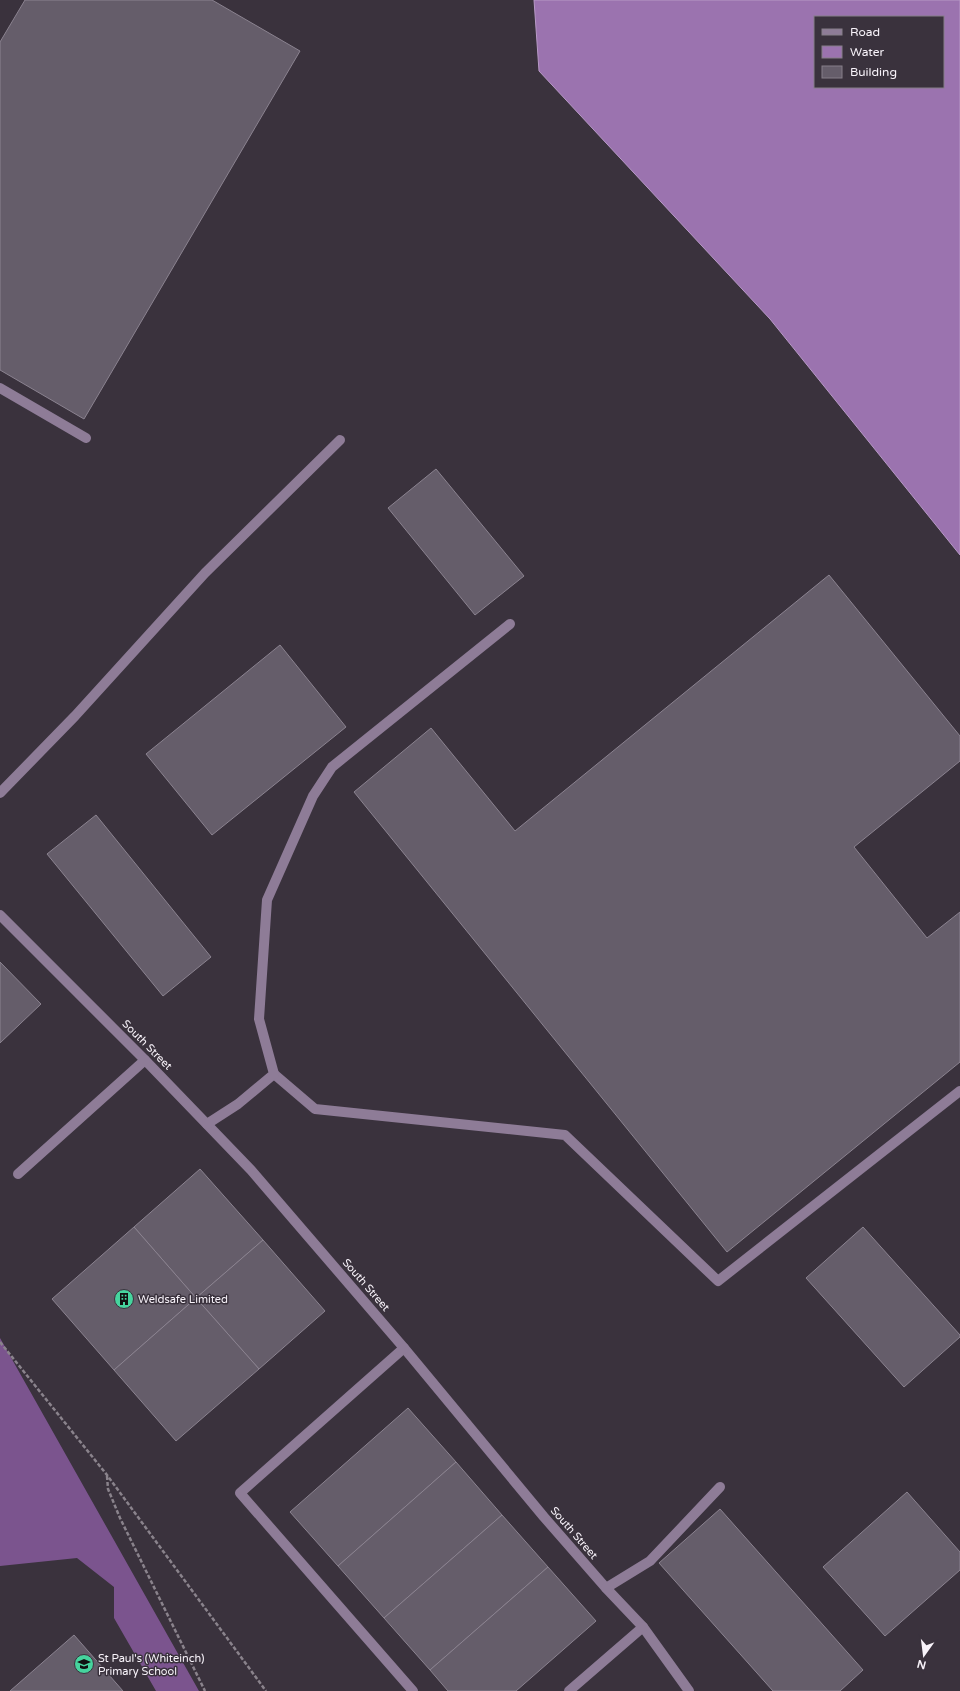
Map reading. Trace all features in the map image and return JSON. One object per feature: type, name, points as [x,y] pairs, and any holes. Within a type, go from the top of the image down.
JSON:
[{"type":"street","points":[[0,388],[86,438]]},
{"type":"street","points":[[0,792],[75,716],[205,572],[340,440]]},
{"type":"street","points":[[510,624],[332,767],[313,796],[267,900],[259,1019],[274,1074],[315,1109],[565,1135],[718,1281],[960,1090]]},
{"type":"street","name":"South Street","points":[[0,915],[145,1060],[251,1170],[404,1348],[544,1517],[606,1588],[643,1627],[689,1691]]},
{"type":"street","points":[[18,1174],[145,1060]]},
{"type":"street","points":[[207,1124],[238,1104],[274,1074]]},
{"type":"street","points":[[404,1348],[240,1493],[413,1691]]},
{"type":"street","points":[[606,1588],[650,1561],[720,1487]]},
{"type":"street","points":[[569,1691],[643,1627]]},
{"type":"path","points":[[0,1342],[106,1475],[266,1691]]},
{"type":"path","points":[[106,1475],[108,1489],[120,1518],[205,1691]]},
{"type":"shaded area","points":[[0,1338],[199,1691],[156,1691],[114,1618],[114,1587],[77,1558],[0,1566]]},
{"type":"water","points":[[534,0],[960,0],[960,555],[770,319],[539,71]]},
{"type":"building","points":[[25,0],[212,0],[300,51],[84,419],[0,370],[0,42]]},
{"type":"building","points":[[436,469],[524,576],[475,615],[388,508]]},
{"type":"building","points":[[829,575],[960,736],[960,761],[854,847],[927,938],[960,912],[960,1062],[727,1252],[354,792],[431,728],[515,831]]},
{"type":"building","points":[[280,645],[346,727],[212,835],[146,754]]},
{"type":"building","points":[[96,815],[211,957],[163,996],[47,854]]},
{"type":"building","points":[[0,962],[41,1004],[0,1043]]},
{"type":"building","points":[[200,1169],[263,1240],[196,1298],[134,1227]]},
{"type":"building","name":"Weldsafe Limited","points":[[134,1227],[196,1298],[114,1370],[52,1299]]},
{"type":"building","points":[[863,1227],[960,1335],[960,1337],[904,1387],[806,1278]]},
{"type":"building","points":[[263,1240],[325,1311],[259,1369],[196,1298]]},
{"type":"building","points":[[196,1298],[259,1369],[176,1441],[114,1370]]},
{"type":"building","points":[[408,1408],[456,1462],[338,1566],[290,1512]]},
{"type":"building","points":[[456,1462],[502,1515],[384,1618],[338,1566]]},
{"type":"building","points":[[907,1492],[960,1552],[960,1570],[885,1636],[823,1567]]},
{"type":"building","points":[[720,1509],[863,1670],[840,1691],[773,1691],[659,1563]]},
{"type":"building","points":[[502,1515],[548,1567],[430,1670],[384,1618]]},
{"type":"building","points":[[548,1567],[596,1621],[516,1691],[448,1691],[430,1670]]},
{"type":"building","points":[[74,1635],[123,1691],[10,1691]]},
{"type":"place","name":"Weldsafe Limited","points":[[124,1299]]},
{"type":"place","name":"St Paul's (Whiteinch) Primary School","points":[[84,1664]]}]
